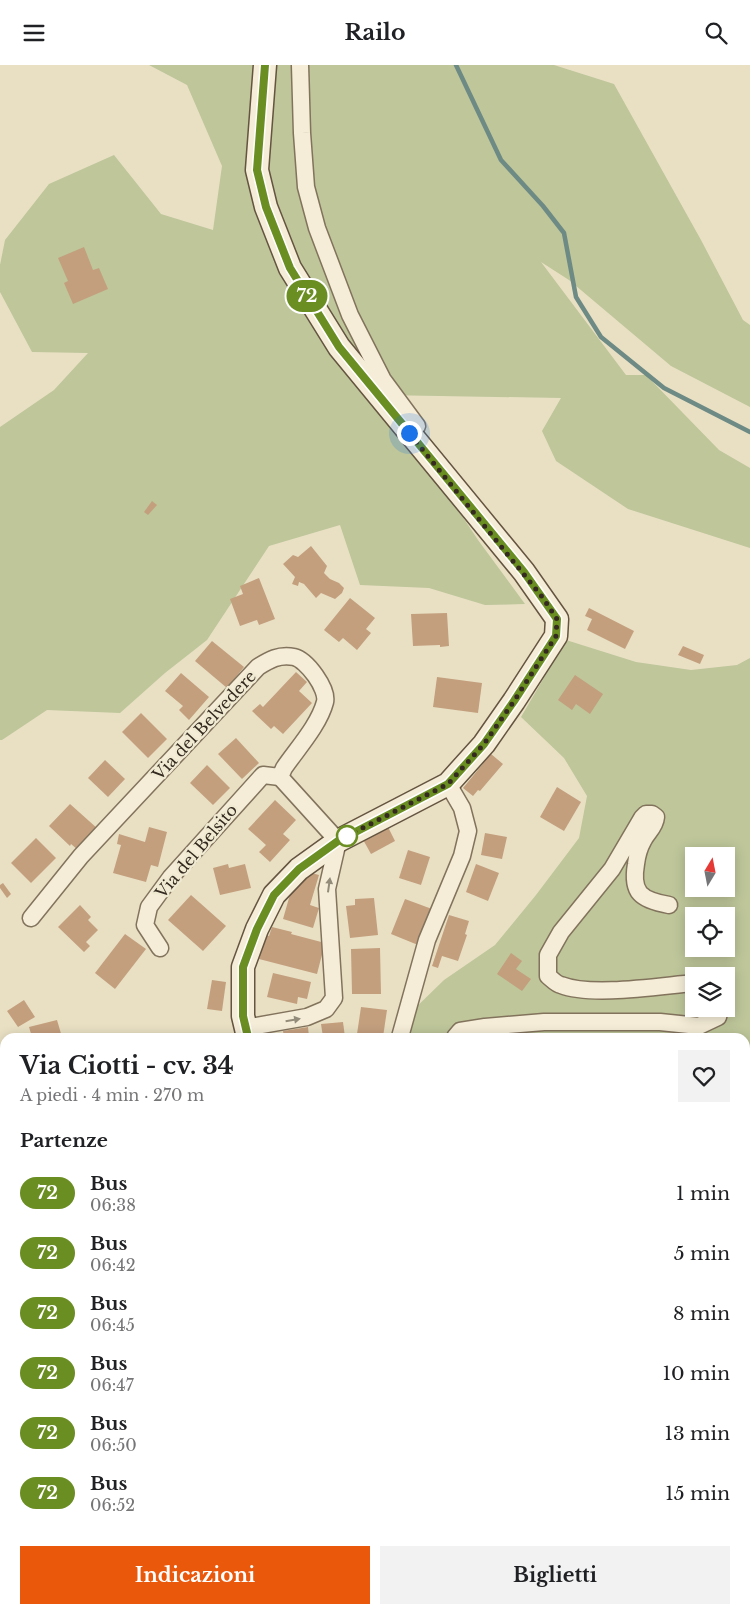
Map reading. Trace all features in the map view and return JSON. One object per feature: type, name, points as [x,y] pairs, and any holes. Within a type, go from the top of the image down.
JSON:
[{"type":"street","points":[[265,65],[257,170],[266,207],[290,268],[339,347],[524,572],[557,619],[556,636],[514,701],[484,744],[448,784],[338,841],[299,869],[274,895],[257,929],[243,967],[242,1005],[247,1033],[307,1017],[326,1009],[334,998],[327,889],[338,841]]},
{"type":"street","points":[[300,65],[306,187],[316,228],[346,307],[383,380],[450,469],[468,505]]},
{"type":"street","name":"Via del Belvedere","points":[[31,918],[81,856],[258,667],[274,657],[295,657],[309,667],[319,680],[326,700],[318,719],[284,768],[280,777]]},
{"type":"street","name":"Via del Belsito","points":[[160,948],[145,925],[149,907],[171,877],[263,775],[280,777]]},
{"type":"street","points":[[280,777],[338,841]]},
{"type":"street","points":[[401,1033],[427,940],[462,857],[468,831],[462,808],[448,784]]},
{"type":"street","points":[[669,905],[656,903],[643,897],[634,880],[643,839],[655,824],[656,817],[652,813],[646,814],[612,869],[561,932],[548,955],[548,976],[559,985],[575,989],[604,991],[685,984]]},
{"type":"street","points":[[459,1033],[460,1031],[485,1027],[544,1022],[660,1022],[699,1026],[718,1017]]},
{"type":"green space","points":[[149,65],[554,65],[614,84],[701,240],[743,320],[750,325],[750,407],[671,366],[569,280],[541,262],[626,375],[646,375],[719,450],[750,468],[750,548],[628,509],[556,461],[542,431],[561,398],[382,395],[478,540],[525,604],[485,605],[429,588],[360,585],[340,525],[269,546],[207,640],[165,673],[120,713],[47,710],[0,740],[0,427],[54,390],[88,353],[32,352],[0,292],[0,265],[5,240],[49,184],[114,155],[161,214],[213,230],[222,166],[187,85]]},
{"type":"green space","points":[[566,640],[636,662],[691,670],[737,665],[750,658],[750,1033],[399,1033],[405,1018],[444,980],[495,945],[536,895],[579,838],[587,796],[564,758],[521,717]]},
{"type":"building","points":[[84,247],[93,270],[99,268],[108,289],[73,304],[64,283],[68,281],[58,258]]},
{"type":"building","points":[[152,501],[157,505],[148,515],[144,512]]},
{"type":"building","points":[[311,546],[327,566],[324,573],[344,588],[342,593],[335,599],[321,593],[316,598],[304,584],[299,582],[298,586],[292,584],[295,577],[283,564],[293,555],[298,557]]},
{"type":"building","points":[[259,578],[275,619],[259,625],[257,620],[240,626],[230,599],[243,594],[240,586]]},
{"type":"building","points":[[350,598],[375,618],[366,629],[371,633],[357,650],[343,638],[339,642],[324,630]]},
{"type":"building","points":[[589,608],[634,631],[625,649],[587,630],[592,619],[585,616]]},
{"type":"building","points":[[447,613],[449,646],[413,646],[411,614]]},
{"type":"building","points":[[212,641],[244,667],[227,688],[195,661]]},
{"type":"building","points":[[683,646],[704,655],[700,664],[678,655]]},
{"type":"building","points":[[296,672],[307,682],[299,691],[312,703],[283,734],[274,726],[271,729],[252,711],[260,704],[263,707]]},
{"type":"building","points":[[181,673],[209,697],[189,720],[179,710],[183,706],[165,691]]},
{"type":"building","points":[[575,675],[603,694],[590,714],[576,704],[572,710],[558,700]]},
{"type":"building","points":[[437,677],[482,683],[478,713],[433,707]]},
{"type":"building","points":[[141,713],[167,739],[148,758],[122,732]]},
{"type":"building","points":[[236,738],[259,763],[242,779],[218,754]]},
{"type":"building","points":[[491,754],[503,764],[480,791],[478,790],[473,796],[463,788]]},
{"type":"building","points":[[105,760],[125,779],[108,797],[88,778]]},
{"type":"building","points":[[207,765],[230,788],[213,805],[190,783]]},
{"type":"building","points":[[557,787],[581,802],[564,831],[540,817]]},
{"type":"building","points":[[275,800],[296,820],[283,834],[290,840],[270,862],[259,852],[266,845],[248,829]]},
{"type":"building","points":[[70,804],[98,829],[78,850],[71,844],[70,846],[49,826]]},
{"type":"building","points":[[386,823],[395,841],[371,854],[361,836]]},
{"type":"building","points":[[149,827],[167,832],[158,867],[151,865],[146,882],[113,873],[121,845],[117,844],[119,834],[145,842]]},
{"type":"building","points":[[485,833],[507,837],[502,859],[481,855]]},
{"type":"building","points":[[36,838],[56,858],[31,883],[11,863]]},
{"type":"building","points":[[408,850],[430,857],[421,885],[399,878]]},
{"type":"building","points":[[228,864],[229,868],[245,864],[251,888],[220,895],[213,868]]},
{"type":"building","points":[[476,864],[499,873],[488,901],[466,892]]},
{"type":"building","points":[[308,872],[319,875],[310,905],[319,908],[313,928],[283,919],[291,891]]},
{"type":"building","points":[[3,883],[11,894],[7,898],[0,888],[0,885]]},
{"type":"building","points":[[191,895],[226,926],[203,951],[168,920]]},
{"type":"building","points":[[374,898],[378,935],[350,938],[346,906],[355,905],[355,899]]},
{"type":"building","points":[[405,899],[432,909],[418,945],[391,934]]},
{"type":"building","points":[[80,905],[91,917],[88,920],[98,930],[86,942],[90,946],[84,952],[58,927]]},
{"type":"building","points":[[449,915],[469,921],[465,934],[467,935],[458,961],[442,956],[438,968],[432,966]]},
{"type":"building","points":[[272,927],[325,943],[317,974],[259,959],[265,935],[269,936]]},
{"type":"building","points":[[125,934],[146,949],[115,989],[95,973]]},
{"type":"building","points":[[380,948],[381,994],[352,994],[351,949]]},
{"type":"building","points":[[511,953],[522,961],[516,969],[531,979],[522,991],[497,974]]},
{"type":"building","points":[[273,973],[311,982],[307,999],[298,997],[297,1004],[267,997]]},
{"type":"building","points":[[212,980],[226,982],[222,1011],[207,1009]]},
{"type":"building","points":[[24,1000],[35,1017],[18,1027],[7,1011]]},
{"type":"building","points":[[361,1007],[387,1010],[384,1033],[357,1033]]},
{"type":"building","points":[[57,1020],[61,1033],[31,1033],[29,1027]]},
{"type":"building","points":[[343,1022],[344,1033],[322,1033],[321,1024]]},
{"type":"building","points":[[308,1027],[309,1033],[283,1033],[283,1031]]},
{"type":"waterway","points":[[456,65],[501,160],[543,206],[564,233],[576,297],[601,337],[664,388],[750,432]]},
{"type":"bus line","name":"72","points":[[246,1033],[242,1005],[243,967],[257,929],[274,895],[299,869],[338,841],[448,784],[484,744],[514,701],[556,636],[557,619],[524,572],[339,347],[290,268],[266,207],[257,170],[265,65]]},
{"type":"route","points":[[347,836],[448,784],[484,744],[556,636],[557,619],[543,598],[524,572],[409,433]]}]
